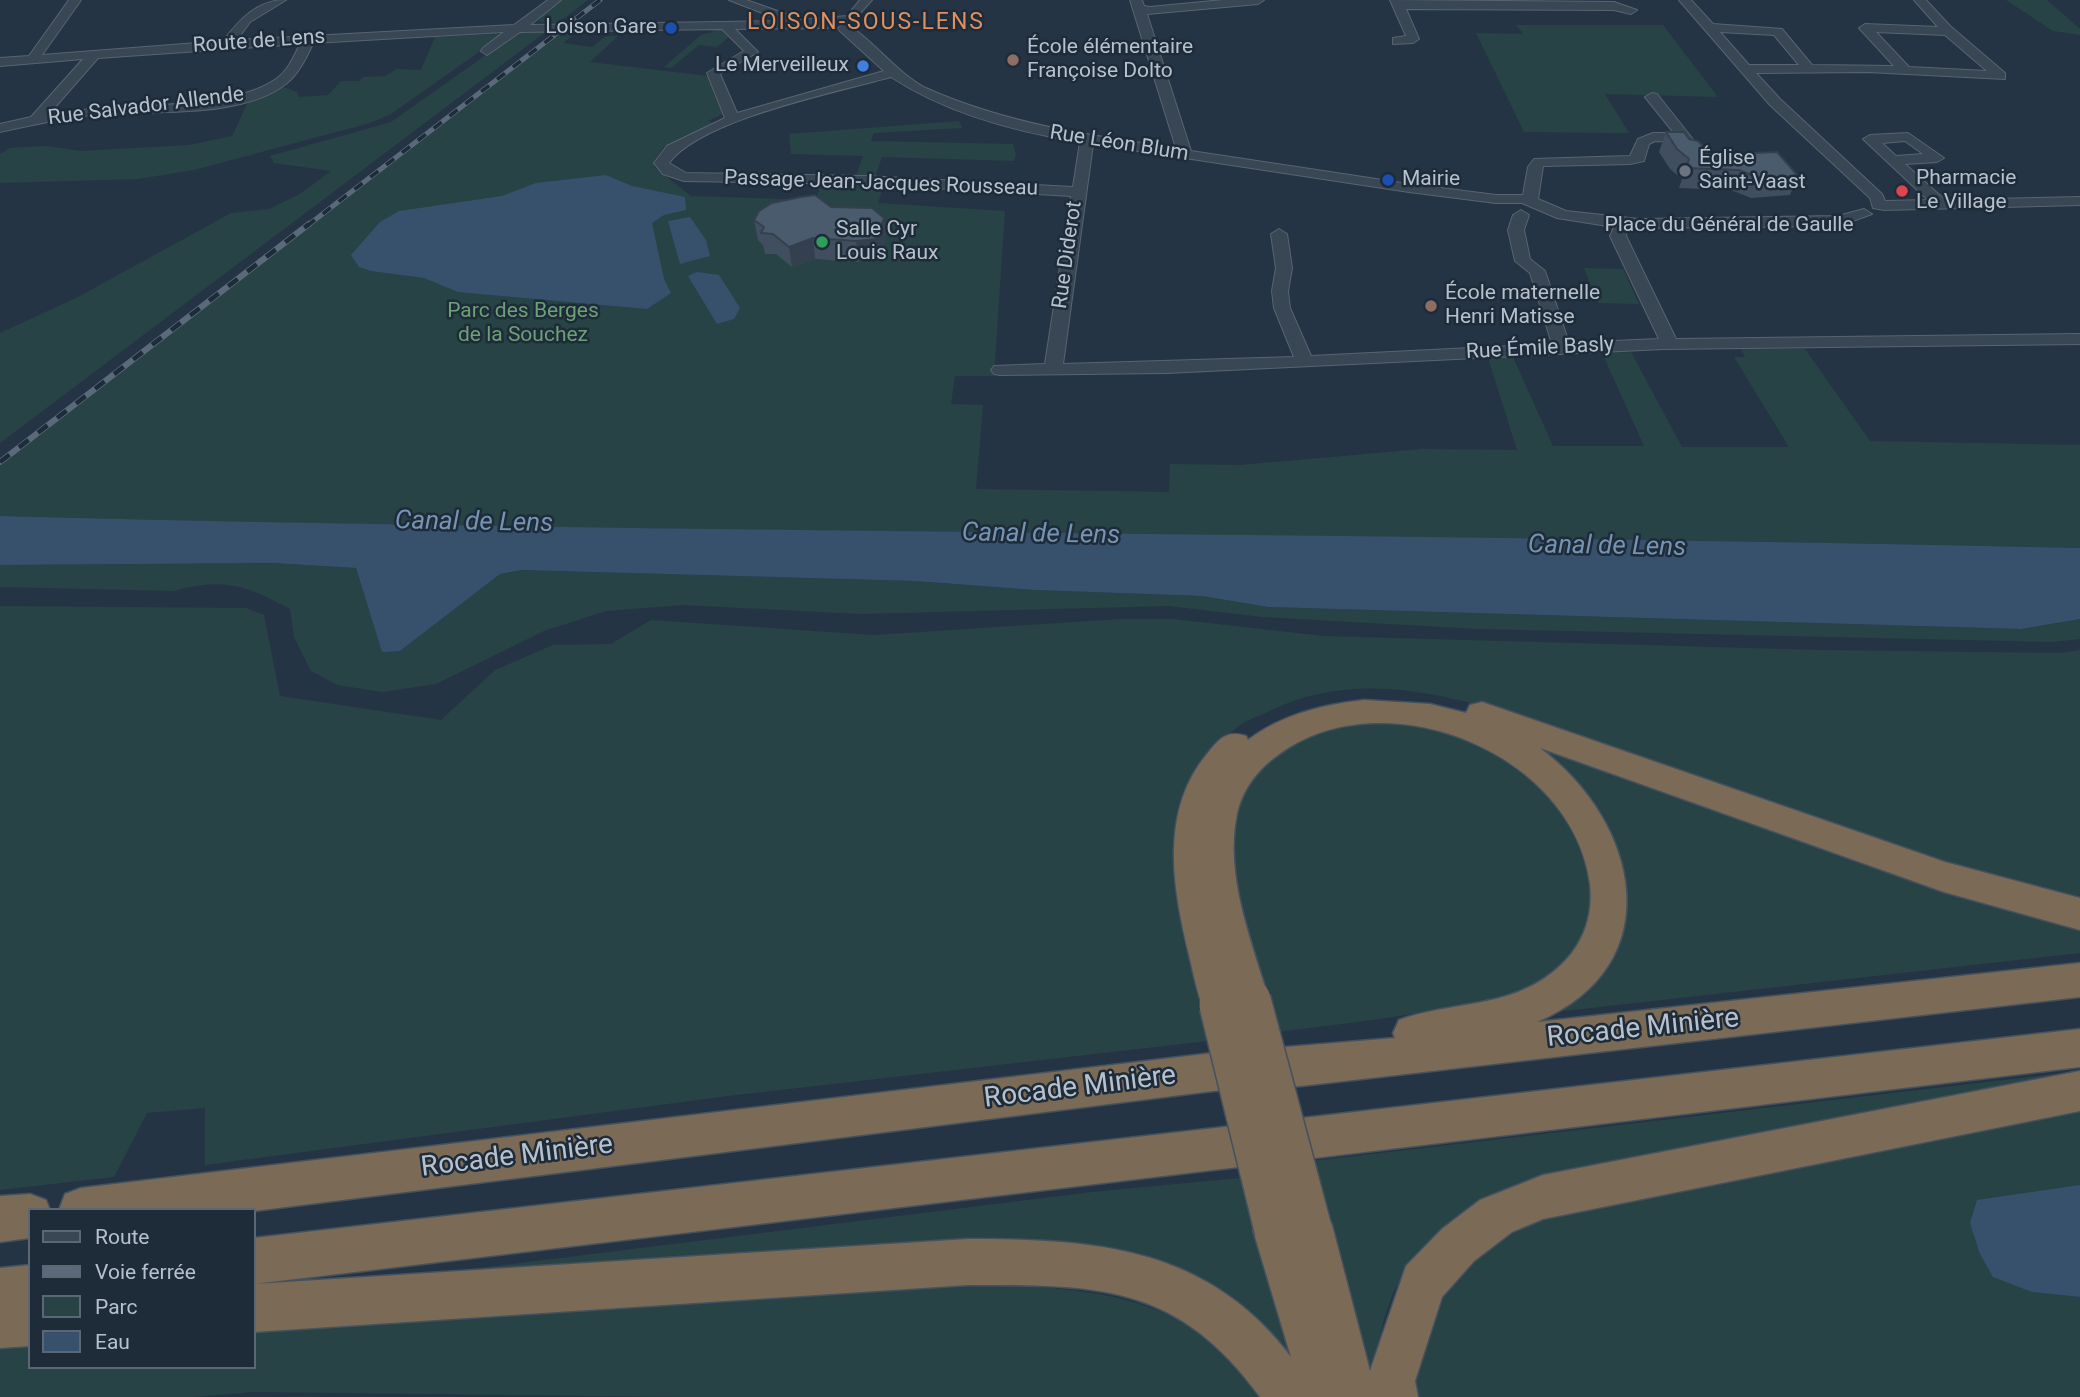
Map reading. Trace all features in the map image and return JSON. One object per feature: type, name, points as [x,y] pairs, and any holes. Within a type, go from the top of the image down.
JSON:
[{"type":"highway","points":[[1327,1397],[1292,1227],[1235,1002],[1199,909],[1190,850],[1193,813],[1202,789],[1231,747],[1253,729],[1315,704],[1348,699],[1417,700],[1485,715],[1944,877],[2080,914]]},
{"type":"highway","points":[[1213,1072],[1296,1048],[1502,1018],[1534,1006],[1564,987],[1588,967],[1602,945],[1609,921],[1609,872],[1591,825],[1571,797],[1534,762],[1513,748],[1441,720],[1375,712],[1340,715],[1283,732],[1256,751],[1233,780],[1219,814],[1217,852],[1235,1002]]},
{"type":"highway","name":"Rocade Minière","points":[[97,1208],[1213,1072],[1301,1067],[2080,980]]},
{"type":"highway","points":[[256,1261],[2080,1048]]},
{"type":"highway","points":[[1392,1397],[1391,1381],[1423,1283],[1458,1245],[1496,1216],[1543,1197],[2080,1091]]},
{"type":"highway","points":[[0,1219],[28,1216]]},
{"type":"highway","points":[[1292,1227],[1352,1397]]},
{"type":"highway","points":[[256,1308],[968,1262],[1063,1262],[1097,1265],[1147,1278],[1191,1296],[1230,1324],[1265,1358],[1290,1397]]},
{"type":"highway","points":[[0,1291],[28,1287]]},
{"type":"highway","points":[[0,1324],[28,1322]]},
{"type":"street","points":[[227,44],[246,19],[280,0]]},
{"type":"street","points":[[486,51],[555,0]]},
{"type":"street","points":[[735,0],[793,23]]},
{"type":"street","points":[[518,28],[793,23],[827,24],[831,28],[847,24],[866,0]]},
{"type":"street","points":[[1185,154],[1170,99],[1158,74],[1140,17],[1147,5],[1258,0]]},
{"type":"street","points":[[1685,0],[1775,102],[1877,197],[1886,211],[1941,205],[2080,201]]},
{"type":"street","points":[[1746,69],[1905,70],[2000,76],[1948,31],[1920,0]]},
{"type":"street","points":[[33,59],[75,1]]},
{"type":"street","points":[[1397,41],[1413,39],[1398,3],[1614,6],[1631,9]]},
{"type":"street","points":[[728,24],[727,28],[752,51],[713,74],[731,116],[736,118]]},
{"type":"street","name":"Rue Léon Blum","points":[[847,24],[893,74],[921,91],[970,111],[1034,129],[1087,140],[1525,207]]},
{"type":"street","points":[[1711,27],[1778,32],[1810,69]]},
{"type":"street","name":"Route de Lens","points":[[0,62],[227,44],[518,28]]},
{"type":"street","points":[[1905,70],[1865,28],[1948,31]]},
{"type":"street","name":"Rue Salvador Allende","points":[[0,128],[91,111],[183,107],[255,94],[278,84],[290,74],[308,39]]},
{"type":"street","points":[[35,121],[95,54]]},
{"type":"street","points":[[684,177],[668,170],[662,163],[663,156],[736,118],[893,74]]},
{"type":"street","points":[[1652,97],[1701,159]]},
{"type":"street","points":[[1562,348],[1537,271],[1523,261],[1516,230],[1535,167],[1539,162],[1630,160],[1639,158],[1643,142],[1653,137],[1684,138]]},
{"type":"street","name":"Rue Diderot","points":[[1053,371],[1077,192],[1087,140]]},
{"type":"street","points":[[1895,160],[1941,205]]},
{"type":"street","name":"Passage Jean-Jacques Rousseau","points":[[684,177],[865,180],[1077,192]]},
{"type":"street","name":"Place du Général de Gaulle","points":[[1525,207],[1585,219],[1639,224],[1839,221],[1886,211]]},
{"type":"street","name":"Place du Général de Gaulle","points":[[1525,207],[1620,229],[1844,226],[1886,211]]},
{"type":"street","points":[[1620,229],[1618,236],[1670,344]]},
{"type":"street","points":[[1279,233],[1283,268],[1280,291],[1282,308],[1305,361]]},
{"type":"street","name":"Rue Émile Basly","points":[[1000,370],[1053,371],[1670,344],[2080,339]]},
{"type":"green space","points":[[562,0],[588,0],[558,23],[539,22],[540,17]]},
{"type":"green space","points":[[2006,0],[2047,0],[2080,29],[2080,35],[2053,31]]},
{"type":"green space","points":[[1516,25],[1663,25],[1718,97],[1605,94],[1629,133],[1524,132],[1476,33],[1523,34]]},
{"type":"green space","points":[[712,27],[721,27],[730,36],[717,47],[699,45],[671,68],[664,67],[701,35],[714,32],[711,31]]},
{"type":"green space","points":[[547,31],[0,443],[0,333],[78,297],[231,213],[269,209],[300,194],[331,171],[274,163],[270,156],[391,122],[517,33]]},
{"type":"green space","name":"Parc des Berges de la Souchez","points":[[564,31],[579,31],[563,43],[592,47],[606,36],[618,36],[590,62],[708,76],[725,113],[708,121],[714,124],[664,147],[654,161],[654,167],[691,196],[816,200],[821,182],[884,185],[878,203],[1005,211],[994,376],[955,376],[951,404],[983,405],[976,489],[1169,492],[1170,464],[1240,465],[1422,449],[1517,450],[1488,358],[1513,357],[1553,446],[1644,446],[1602,353],[1631,352],[1682,447],[1789,447],[1734,357],[1745,357],[1741,349],[1805,349],[1870,441],[2080,445],[2080,548],[520,527],[0,516],[0,466]]},
{"type":"green space","points":[[503,35],[391,114],[370,123],[194,170],[138,179],[0,183],[0,154],[10,148],[47,146],[81,151],[189,145],[232,136],[250,98],[281,86],[297,92],[299,97],[328,95],[341,81],[385,76],[397,69],[421,70],[435,37]]},
{"type":"green space","points":[[959,121],[962,128],[874,133],[871,141],[1013,144],[1016,154],[1014,161],[882,157],[875,177],[856,176],[863,156],[791,154],[789,134]]},
{"type":"green space","points":[[1584,268],[1623,269],[1639,304],[1598,303]]},
{"type":"green space","points":[[273,563],[356,568],[382,651],[400,651],[500,574],[522,570],[915,581],[1035,590],[1202,596],[1268,607],[2021,629],[2080,619],[2080,639],[2052,642],[1479,629],[1262,617],[1169,606],[860,614],[683,605],[606,611],[544,631],[436,684],[382,692],[337,685],[311,671],[294,637],[290,609],[234,586],[207,585],[175,591],[0,587],[0,565]]},
{"type":"green space","points":[[0,606],[246,608],[264,615],[280,696],[441,720],[495,670],[553,645],[611,644],[651,620],[874,635],[1121,619],[1173,619],[1324,636],[1820,650],[2060,653],[2080,650],[2080,898],[1998,882],[1533,720],[1468,702],[1402,690],[1337,691],[1304,698],[1247,721],[1230,734],[1205,761],[1217,1040],[728,1096],[205,1165],[205,1108],[147,1113],[114,1177],[0,1190]]},
{"type":"green space","points":[[1359,723],[1413,726],[1466,737],[1498,753],[1527,775],[1553,801],[1574,831],[1588,862],[1593,895],[1587,926],[1570,956],[1538,983],[1498,1000],[1277,1032],[1245,926],[1237,888],[1234,850],[1237,814],[1250,781],[1274,754],[1293,742]]},
{"type":"green space","points":[[1524,733],[2080,920],[2080,953],[1564,1011],[1561,1005],[1622,910]]},
{"type":"green space","points":[[2080,1073],[1544,1183],[1410,1262],[1393,1293],[1384,1319],[1370,1384],[1312,1161]]},
{"type":"green space","points":[[2080,1112],[2080,1185],[2073,1187],[2032,1292],[2080,1297],[2080,1397],[1414,1397],[1415,1378],[1427,1333],[1450,1288],[1465,1270],[1502,1240],[1549,1214]]},
{"type":"green space","points":[[1249,1177],[1299,1376],[1180,1276],[399,1278],[1092,1192]]},
{"type":"green space","points":[[961,1285],[1046,1288],[1088,1292],[1128,1301],[1166,1314],[1201,1334],[1232,1361],[1258,1397],[680,1397],[253,1392],[194,1397],[0,1397],[0,1346],[28,1343],[28,1369],[256,1369],[256,1326]]},
{"type":"water","points":[[606,175],[632,186],[685,197],[686,210],[664,215],[652,223],[664,279],[671,293],[647,309],[458,292],[424,278],[359,267],[351,255],[380,222],[399,211],[502,196],[536,183]]},
{"type":"water","points":[[690,217],[706,240],[710,256],[680,264],[668,221]]},
{"type":"water","points":[[697,272],[719,275],[740,308],[734,319],[717,324],[688,276]]},
{"type":"water","name":"Canal de Lens","points":[[0,516],[2080,548],[2080,619],[2021,629],[1268,607],[1202,596],[1035,590],[915,581],[522,570],[500,574],[400,651],[382,652],[356,568],[273,563],[0,565]]},
{"type":"water","points":[[2080,1185],[2080,1297],[2032,1292],[1993,1277],[1980,1254],[1970,1223],[1977,1200]]},
{"type":"building","points":[[1666,132],[1684,132],[1689,139],[1698,141],[1711,155],[1777,152],[1798,176],[1759,178],[1739,170],[1686,168],[1689,159],[1677,149]]},
{"type":"building","points":[[815,195],[831,207],[872,208],[884,218],[876,239],[856,241],[813,238],[789,247],[773,234],[761,233],[764,227],[754,220],[759,211],[772,203]]},
{"type":"railway","points":[[307,226],[600,0]]},
{"type":"railway","points":[[0,462],[309,224]]},
{"type":"place","name":"Loison Gare","points":[[671,28]]},
{"type":"place","name":"École élémentaire Françoise Dolto","points":[[1013,60]]},
{"type":"place","name":"Le Merveilleux","points":[[863,66]]},
{"type":"place","name":"Église Saint-Vaast","points":[[1685,171]]},
{"type":"place","name":"Mairie","points":[[1388,180]]},
{"type":"place","name":"Pharmacie Le Village","points":[[1902,191]]},
{"type":"place","name":"Salle Cyr Louis Raux","points":[[822,242]]},
{"type":"place","name":"École maternelle Henri Matisse","points":[[1431,306]]},
{"type":"district","name":"LOISON-SOUS-LENS","points":[[866,23]]}]
